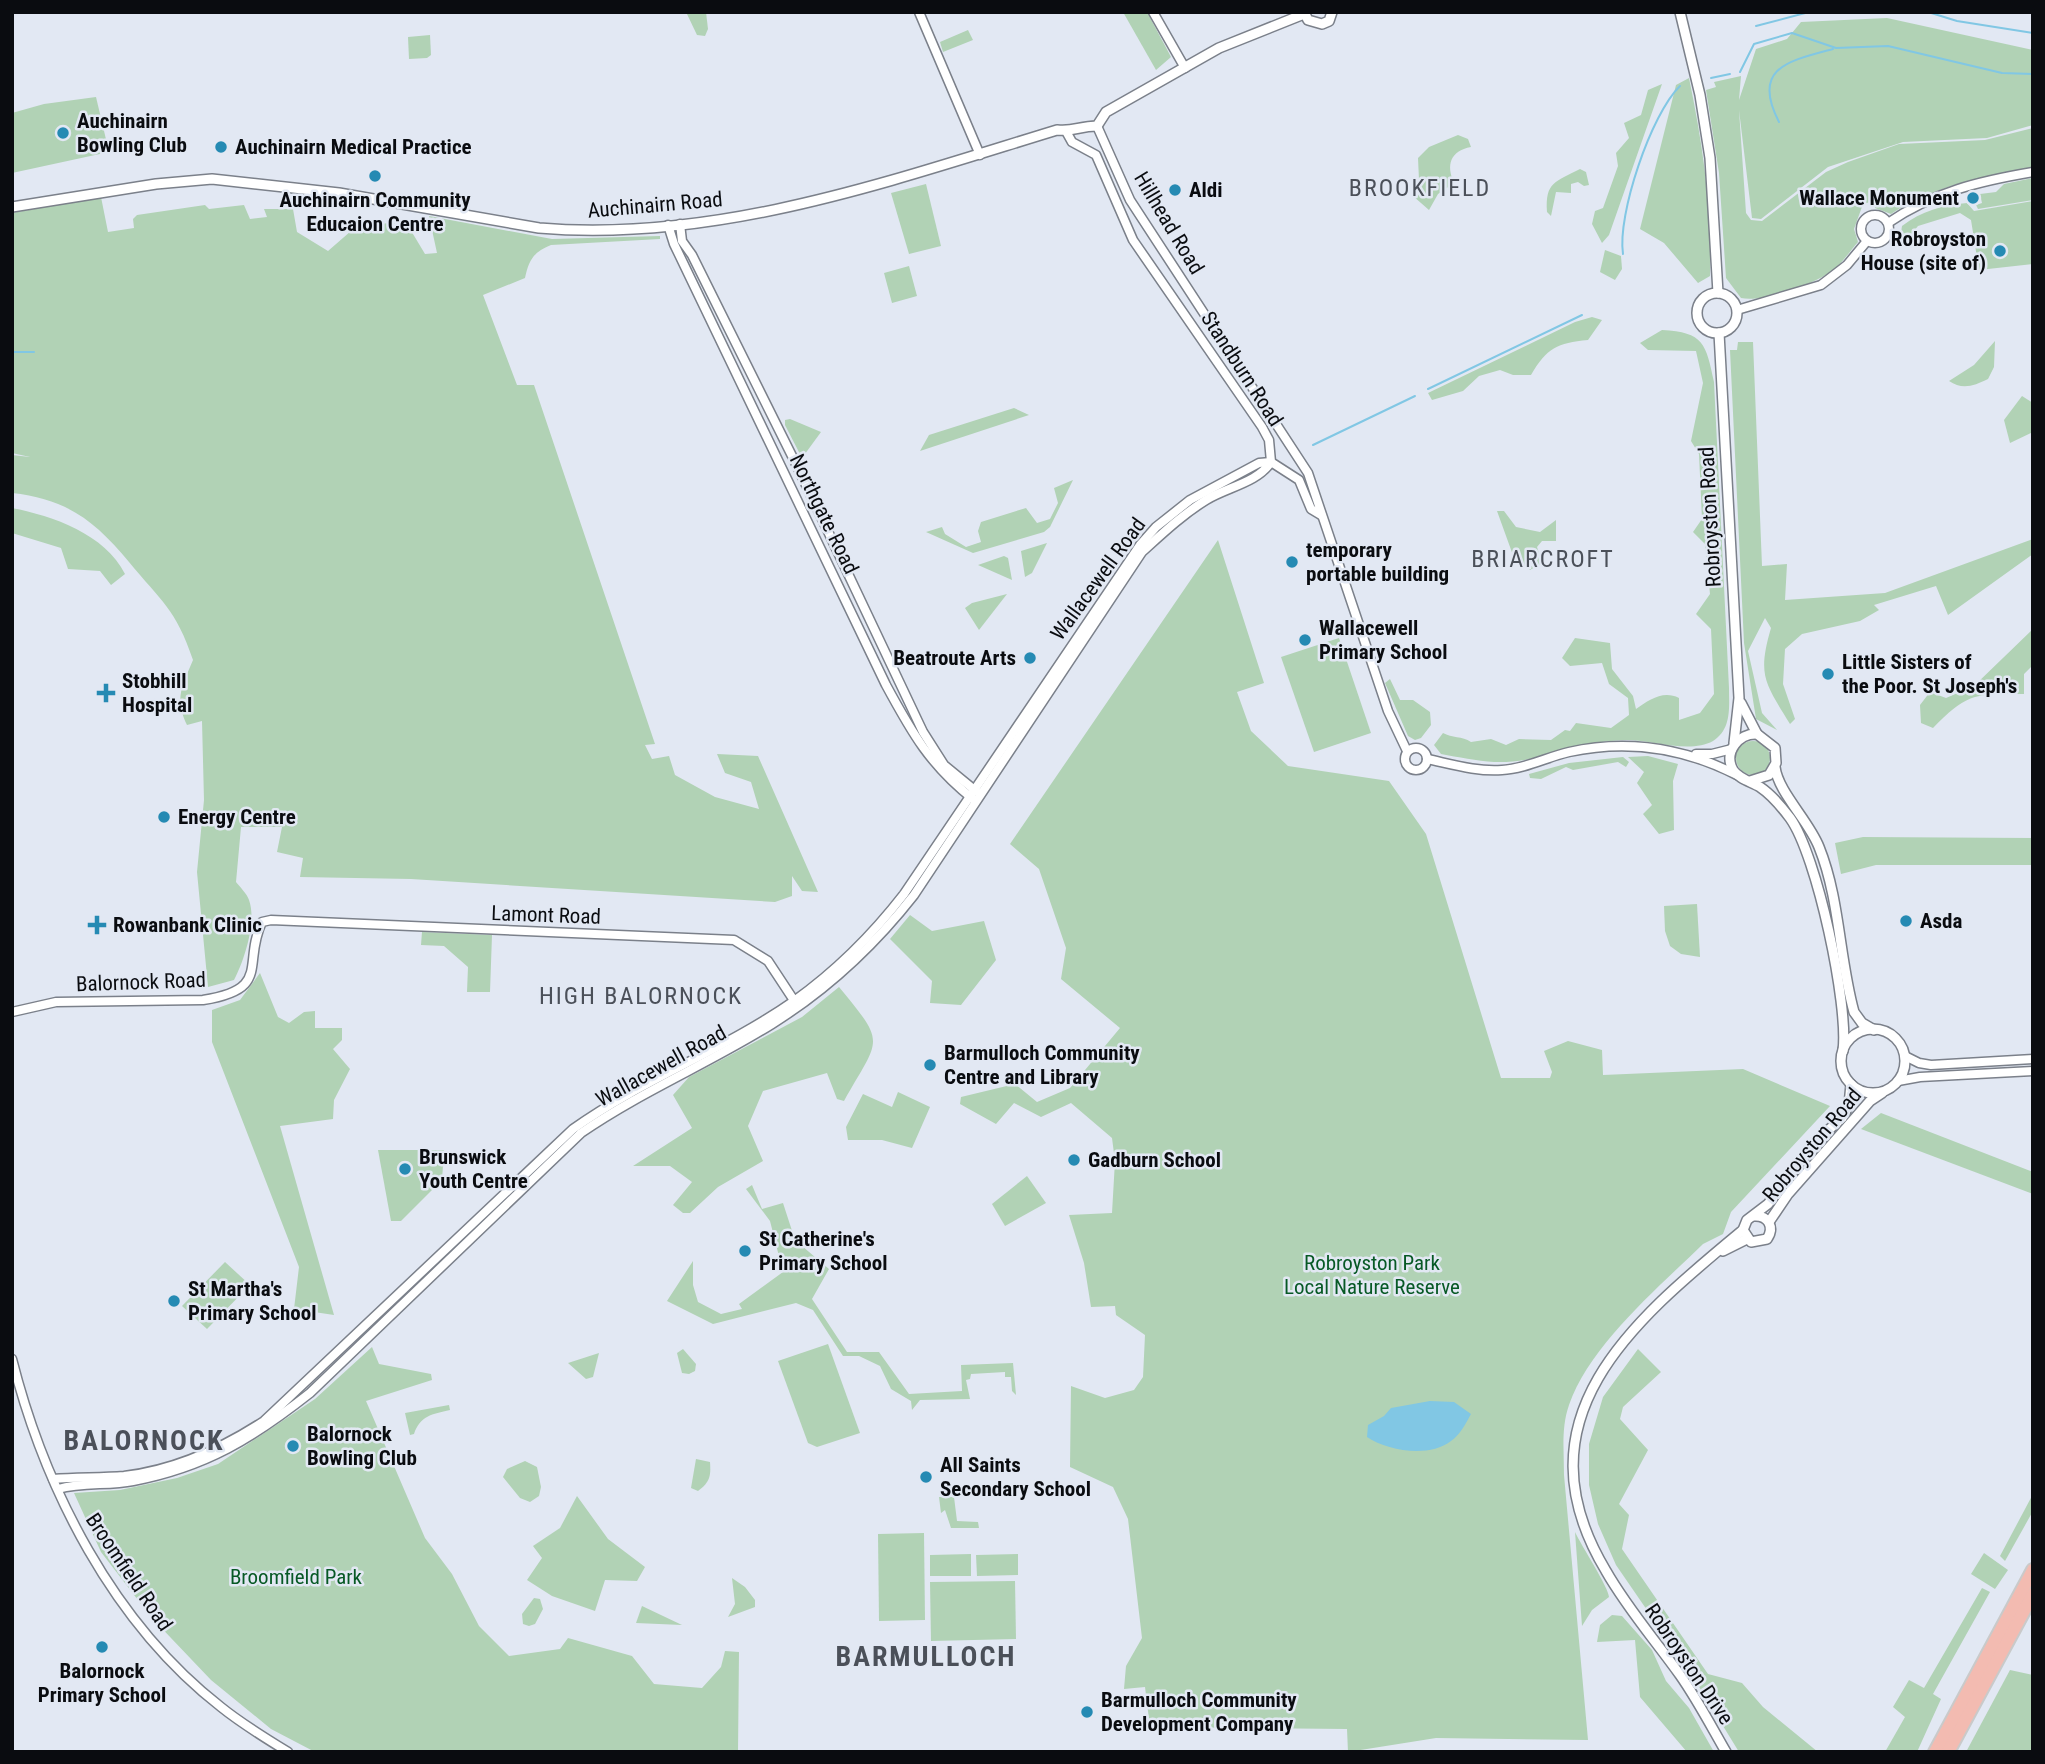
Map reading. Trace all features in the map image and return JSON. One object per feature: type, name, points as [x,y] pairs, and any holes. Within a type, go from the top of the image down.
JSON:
[{"type":"highway","points":[[1935,1752],[2033,1570]]},
{"type":"highway","points":[[1948,1752],[2033,1594]]},
{"type":"main road","points":[[1304,13],[1308,20],[1322,24],[1329,21],[1332,12]]},
{"type":"main road","points":[[1680,12],[1700,95],[1710,158],[1718,293]]},
{"type":"main road","name":"Auchinairn Road","points":[[12,207],[170,182],[212,179],[339,193],[539,228],[566,230],[680,224],[835,196],[1057,130],[1067,133],[1084,126],[1097,126],[1106,112],[1185,68],[1255,31],[1304,13]]},
{"type":"main road","points":[[1718,293],[1733,300],[1737,310],[1736,320],[1728,330],[1719,333],[1709,331],[1700,324],[1697,313],[1699,304],[1708,295],[1718,293]]},
{"type":"main road","name":"Robroyston Road","points":[[1719,333],[1739,698],[1738,730],[1733,747]]},
{"type":"main road","name":"Robroyston Road","points":[[1739,698],[1757,734]]},
{"type":"main road","points":[[1843,1051],[1851,1039],[1863,1031],[1888,1033],[1897,1040],[1905,1056],[1905,1067],[1898,1082],[1883,1092],[1868,1093],[1851,1084],[1842,1066],[1842,1015],[1810,855],[1791,820],[1776,801],[1750,781],[1738,776],[1730,762],[1733,747],[1741,737],[1757,734],[1775,748],[1777,778],[1808,823],[1829,879],[1854,1012],[1863,1023],[1874,1030]]},
{"type":"main road","points":[[1750,781],[1765,778],[1775,767]]},
{"type":"main road","name":"Robroyston Road","points":[[1622,1597],[1585,1530],[1574,1489],[1574,1454],[1581,1410],[1602,1367],[1633,1331],[1709,1258],[1743,1230],[1747,1220],[1780,1189],[1815,1142],[1842,1118],[1849,1105],[1851,1084]]},
{"type":"main road","name":"Robroyston Road","points":[[1769,1222],[1796,1185],[1870,1101],[1883,1092]]},
{"type":"main road","name":"Robroyston Road","points":[[1709,1258],[1747,1239],[1756,1243],[1767,1239],[1771,1230],[1769,1222],[1763,1217],[1754,1216]]},
{"type":"main road","points":[[1743,1230],[1747,1239]]},
{"type":"main road","name":"Robroyston Drive","points":[[1622,1597],[1681,1676],[1726,1752]]},
{"type":"street","points":[[919,12],[980,155]]},
{"type":"street","points":[[1153,12],[1185,68]]},
{"type":"street","name":"Hillhead Road","points":[[1097,126],[1130,200],[1308,473],[1321,515]]},
{"type":"street","name":"Standburn Road","points":[[1067,133],[1072,142],[1096,155],[1133,240],[1248,413],[1269,440],[1270,462],[1299,480],[1311,509],[1321,515],[1388,711],[1407,751]]},
{"type":"street","points":[[1888,223],[1916,204],[1953,190],[2033,172]]},
{"type":"street","points":[[1879,215],[1888,223],[1885,239],[1875,243],[1867,241],[1860,226],[1868,216],[1879,215]]},
{"type":"street","name":"Northgate Road","points":[[680,224],[681,241],[692,255],[771,412],[923,732],[944,765],[975,795]]},
{"type":"street","name":"Northgate Road","points":[[668,225],[674,244],[916,742],[936,767],[975,795]]},
{"type":"street","points":[[1737,310],[1821,285],[1842,271],[1867,241]]},
{"type":"street","name":"Wallacewell Road","points":[[58,1489],[129,1482],[184,1469],[223,1453],[267,1428],[310,1393],[581,1133],[618,1107],[770,1026],[796,1004],[876,928],[904,894],[975,795],[1021,717],[1140,545],[1156,527],[1190,500],[1259,463],[1270,462]]},
{"type":"street","points":[[1427,759],[1475,769],[1503,771],[1570,752],[1606,747],[1662,748],[1689,754],[1738,776]]},
{"type":"street","points":[[1689,754],[1712,754],[1733,747]]},
{"type":"street","points":[[1422,749],[1428,754],[1420,769],[1408,767],[1405,757],[1407,751],[1422,749]]},
{"type":"street","name":"Lamont Road","points":[[262,922],[271,920],[734,940],[768,961],[796,1004]]},
{"type":"street","name":"Balornock Road","points":[[12,1012],[56,1002],[203,1000],[227,996],[242,986],[254,967],[262,922]]},
{"type":"street","name":"Wallacewell Road","points":[[53,1479],[145,1472],[189,1461],[247,1433],[283,1406],[573,1129],[613,1100],[796,1004]]},
{"type":"street","points":[[1905,1056],[1931,1065],[2033,1059]]},
{"type":"street","points":[[1898,1082],[1920,1077],[2033,1071]]},
{"type":"street","name":"Broomfield Road","points":[[12,1359],[33,1429],[53,1479],[88,1550],[158,1646],[222,1708],[288,1752]]},
{"type":"green space","points":[[686,12],[706,12],[708,29],[705,36],[697,35]]},
{"type":"green space","points":[[1123,12],[1147,12],[1171,57],[1156,70]]},
{"type":"green space","points":[[1887,18],[2033,50],[2033,125],[1987,138],[1903,142],[1828,167],[1761,219],[1752,218],[1739,110],[1746,213],[1751,220],[1762,221],[1826,172],[1899,144],[1985,140],[2033,128],[2033,168],[1996,174],[1941,189],[1891,214],[1875,208],[1874,201],[1863,204],[1854,229],[1858,242],[1836,268],[1817,280],[1776,295],[1741,298],[1726,278],[1719,173],[1706,90],[1716,87],[1714,82],[1741,76],[1739,100],[1756,49],[1787,39],[1801,22]]},
{"type":"green space","points":[[968,30],[973,40],[943,52],[940,42]]},
{"type":"green space","points":[[430,35],[431,55],[427,58],[409,59],[408,37]]},
{"type":"green space","points":[[1689,78],[1702,152],[1710,226],[1710,276],[1698,283],[1664,243],[1640,229],[1676,85]]},
{"type":"green space","points":[[1662,84],[1609,235],[1602,243],[1592,224],[1595,211],[1603,208],[1618,166],[1616,153],[1629,138],[1624,123],[1641,115],[1648,90]]},
{"type":"green space","name":"Auchinairn Bowling Club","points":[[96,97],[109,152],[12,173],[12,113],[44,104]]},
{"type":"green space","points":[[1458,135],[1468,139],[1471,147],[1454,155],[1450,170],[1454,183],[1438,194],[1429,210],[1413,196],[1419,180],[1418,158],[1429,147]]},
{"type":"green space","points":[[1580,169],[1586,172],[1589,185],[1584,186],[1578,182],[1571,184],[1571,193],[1556,192],[1551,216],[1547,212],[1547,202],[1553,184]]},
{"type":"green space","points":[[2033,178],[2033,200],[1978,209],[1976,205],[1982,203],[1980,194],[1996,192],[2004,184]]},
{"type":"green space","points":[[926,184],[941,246],[909,254],[891,193]]},
{"type":"green space","points":[[101,197],[108,232],[134,228],[133,219],[137,215],[205,205],[209,209],[244,205],[250,219],[267,217],[264,209],[293,209],[297,232],[328,251],[351,231],[392,222],[401,228],[410,229],[425,254],[437,253],[429,216],[552,239],[660,236],[660,239],[551,245],[533,257],[525,278],[483,295],[517,385],[534,385],[655,744],[645,745],[652,759],[669,756],[675,775],[715,797],[759,809],[751,782],[725,773],[717,754],[758,756],[818,892],[802,891],[792,876],[792,896],[775,902],[411,879],[300,877],[303,858],[277,852],[282,827],[241,827],[236,882],[248,898],[251,909],[248,941],[234,980],[208,987],[197,872],[204,800],[202,721],[187,725],[180,700],[193,660],[187,643],[174,617],[159,597],[92,524],[78,514],[49,501],[12,493],[12,455],[30,457],[12,453],[12,213]]},
{"type":"green space","points":[[2033,201],[2033,264],[1979,270],[1971,220],[1960,213],[1918,226],[1903,244],[1900,239],[1902,226],[1917,216],[1941,207],[1967,203],[1974,211]]},
{"type":"green space","points":[[1605,250],[1621,256],[1622,269],[1615,280],[1600,272]]},
{"type":"green space","points":[[909,266],[917,296],[892,303],[884,273]]},
{"type":"green space","points":[[1592,317],[1602,320],[1588,340],[1554,348],[1531,375],[1513,375],[1500,370],[1479,376],[1463,391],[1432,400],[1428,393],[1575,322]]},
{"type":"green space","points":[[1662,330],[1687,334],[1701,342],[1714,382],[1729,688],[1728,717],[1724,730],[1713,741],[1704,745],[1610,741],[1511,762],[1441,754],[1434,745],[1443,733],[1471,742],[1491,739],[1506,745],[1519,739],[1551,740],[1565,730],[1570,731],[1576,723],[1611,728],[1629,715],[1628,698],[1609,684],[1602,663],[1570,666],[1562,658],[1575,638],[1610,643],[1612,669],[1633,696],[1636,709],[1656,697],[1673,696],[1679,698],[1679,720],[1700,713],[1714,694],[1711,629],[1696,614],[1710,594],[1705,544],[1693,532],[1702,519],[1699,454],[1691,441],[1703,383],[1696,351],[1648,350],[1640,343]]},
{"type":"green space","points":[[1995,341],[1994,367],[1988,379],[1968,386],[1949,381],[1974,365]]},
{"type":"green space","points":[[1738,342],[1753,342],[1762,566],[1787,564],[1785,600],[1885,593],[2033,539],[2033,554],[1948,615],[1936,586],[1874,605],[1879,610],[1860,621],[1802,634],[1785,649],[1783,684],[1795,719],[1790,724],[1766,679],[1765,657],[1771,628],[1765,618],[1748,651],[1762,713],[1777,730],[1756,719],[1744,643],[1730,350],[1737,350]]},
{"type":"green space","points":[[2022,396],[2033,403],[2033,432],[2010,443],[2004,420]]},
{"type":"green space","points":[[1014,408],[1029,415],[920,451],[929,435]]},
{"type":"green space","points":[[790,419],[821,432],[802,458],[785,425],[785,420]]},
{"type":"green space","points":[[1073,480],[1050,527],[1044,532],[973,553],[926,532],[942,527],[945,534],[966,547],[981,542],[978,531],[981,522],[1026,508],[1037,523],[1050,519],[1058,503],[1054,488]]},
{"type":"green space","points":[[12,508],[44,516],[76,529],[105,548],[125,574],[111,585],[100,571],[68,569],[61,548],[12,533]]},
{"type":"green space","points":[[1497,511],[1504,511],[1516,527],[1540,532],[1556,520],[1556,541],[1542,541],[1537,547],[1542,563],[1530,570],[1514,558]]},
{"type":"green space","name":"Robroyston Park Local Nature Reserve","points":[[1218,540],[1264,683],[1237,692],[1251,731],[1288,766],[1389,781],[1426,834],[1501,1078],[1550,1078],[1552,1072],[1544,1051],[1568,1041],[1602,1050],[1603,1075],[1743,1069],[1830,1106],[1731,1212],[1723,1234],[1703,1244],[1646,1298],[1609,1339],[1592,1361],[1569,1405],[1564,1431],[1564,1475],[1588,1740],[1436,1738],[1348,1752],[1347,1729],[1150,1727],[1145,1687],[1124,1689],[1126,1666],[1142,1638],[1128,1519],[1113,1487],[1070,1467],[1071,1386],[1105,1398],[1134,1390],[1143,1377],[1145,1335],[1116,1315],[1115,1306],[1091,1307],[1084,1263],[1069,1215],[1112,1213],[1115,1161],[1112,1138],[1071,1103],[1041,1117],[1014,1103],[996,1124],[960,1104],[961,1097],[1015,1084],[1037,1102],[1070,1088],[1120,1028],[1061,979],[1066,948],[1039,869],[1010,844]]},
{"type":"green space","points":[[1047,543],[1032,573],[1025,577],[1021,551]]},
{"type":"green space","points":[[1004,556],[1008,558],[1012,580],[978,565]]},
{"type":"green space","points":[[1007,594],[979,630],[965,608],[972,603]]},
{"type":"green space","points":[[2033,629],[2033,665],[2024,674],[2024,694],[1983,695],[1965,701],[1933,728],[1921,723],[1920,705],[1930,692],[1946,698],[1974,686]]},
{"type":"green space","points":[[1339,638],[1371,733],[1314,752],[1281,657]]},
{"type":"green space","points":[[1390,679],[1400,700],[1413,700],[1430,712],[1431,725],[1421,738],[1415,740],[1408,736],[1385,683]]},
{"type":"green space","points":[[1753,741],[1765,746],[1770,758],[1765,770],[1753,775],[1741,770],[1736,758],[1741,746]]},
{"type":"green space","points":[[1648,756],[1678,764],[1673,781],[1674,830],[1659,834],[1643,814],[1652,805],[1637,783],[1644,772],[1628,757]]},
{"type":"green space","points":[[1623,757],[1629,762],[1626,767],[1618,762],[1573,770],[1566,767],[1541,779],[1530,778],[1529,774],[1569,763]]},
{"type":"green space","points":[[1863,837],[2033,838],[2033,865],[1876,865],[1841,874],[1835,843]]},
{"type":"green space","points":[[1697,904],[1700,957],[1681,954],[1670,946],[1665,931],[1664,906]]},
{"type":"green space","points":[[910,915],[932,931],[984,921],[996,960],[961,1005],[930,1003],[932,981],[890,939]]},
{"type":"green space","points":[[422,932],[492,935],[490,992],[467,992],[468,967],[444,946],[421,945]]},
{"type":"green space","points":[[260,973],[278,1017],[289,1023],[304,1012],[315,1011],[315,1028],[342,1028],[342,1040],[333,1049],[350,1069],[334,1100],[333,1119],[280,1126],[334,1315],[294,1309],[299,1267],[212,1042],[212,1010],[240,1000]]},
{"type":"green space","points":[[839,987],[865,1020],[873,1042],[871,1052],[844,1101],[837,1099],[827,1073],[763,1091],[748,1126],[763,1161],[718,1187],[690,1213],[683,1213],[673,1205],[692,1182],[670,1166],[633,1166],[692,1128],[673,1095],[689,1077],[802,1017]]},
{"type":"green space","points":[[898,1092],[930,1107],[912,1148],[882,1140],[848,1140],[846,1127],[863,1094],[892,1107]]},
{"type":"green space","points":[[1881,1113],[2033,1172],[2033,1194],[1861,1129]]},
{"type":"green space","points":[[378,1150],[444,1150],[442,1180],[401,1221],[391,1221]]},
{"type":"green space","points":[[1027,1176],[1046,1203],[1005,1226],[992,1204]]},
{"type":"green space","points":[[752,1185],[762,1209],[783,1203],[795,1240],[829,1269],[812,1299],[847,1352],[879,1352],[909,1394],[962,1391],[961,1365],[1013,1363],[1016,1395],[1012,1391],[1011,1377],[1005,1377],[1005,1372],[971,1374],[970,1379],[966,1380],[970,1399],[920,1400],[912,1410],[911,1401],[891,1389],[880,1366],[859,1356],[843,1356],[813,1310],[796,1303],[713,1324],[667,1301],[693,1261],[693,1285],[698,1302],[721,1314],[742,1309],[739,1304],[783,1272],[770,1221],[746,1189]]},
{"type":"green space","points":[[225,1262],[250,1285],[207,1329],[182,1306]]},
{"type":"green space","points":[[828,1344],[860,1433],[817,1447],[808,1443],[778,1361]]},
{"type":"green space","name":"Broomfield Park","points":[[372,1347],[379,1364],[431,1374],[432,1380],[366,1401],[425,1538],[452,1574],[479,1626],[509,1656],[560,1649],[568,1638],[632,1656],[654,1684],[702,1688],[721,1667],[725,1651],[739,1652],[738,1752],[315,1752],[271,1729],[211,1680],[151,1617],[101,1552],[74,1493],[120,1490],[177,1478],[218,1464],[315,1399]]},
{"type":"green space","points":[[683,1349],[696,1364],[695,1371],[689,1374],[682,1373],[677,1353]]},
{"type":"green space","points":[[1638,1349],[1661,1372],[1623,1407],[1620,1419],[1648,1450],[1619,1504],[1629,1515],[1622,1549],[1708,1674],[1742,1683],[1763,1707],[1818,1752],[1739,1752],[1693,1677],[1616,1565],[1598,1524],[1589,1485],[1589,1444],[1603,1397]]},
{"type":"green space","points":[[599,1353],[593,1377],[586,1379],[568,1363]]},
{"type":"green space","points":[[449,1405],[450,1410],[428,1417],[420,1423],[414,1434],[410,1435],[405,1413]]},
{"type":"green space","points":[[696,1459],[710,1462],[709,1478],[698,1491],[691,1488]]},
{"type":"green space","points":[[525,1461],[537,1467],[541,1487],[539,1496],[530,1502],[520,1498],[503,1477],[507,1469]]},
{"type":"green space","points":[[2033,1494],[2033,1511],[2005,1561],[2000,1556]]},
{"type":"green space","points":[[577,1496],[608,1539],[645,1567],[637,1581],[605,1580],[595,1611],[552,1596],[527,1580],[542,1558],[533,1546],[560,1528]]},
{"type":"green space","points":[[939,1497],[954,1497],[957,1521],[978,1522],[979,1528],[951,1528],[945,1510],[941,1513]]},
{"type":"green space","points":[[1575,1532],[1609,1597],[1592,1610],[1582,1626]]},
{"type":"green space","points":[[924,1533],[925,1620],[879,1621],[878,1534]]},
{"type":"green space","points":[[1984,1553],[2008,1570],[1995,1589],[1971,1574]]},
{"type":"green space","points":[[971,1554],[971,1576],[930,1576],[930,1555]]},
{"type":"green space","points":[[1018,1554],[1018,1575],[977,1576],[976,1555]]},
{"type":"green space","points":[[732,1578],[745,1587],[755,1600],[755,1607],[728,1617],[735,1604]]},
{"type":"green space","points":[[1015,1581],[1016,1639],[931,1641],[930,1582]]},
{"type":"green space","points":[[1982,1588],[1990,1592],[1933,1694],[1941,1699],[1917,1752],[1885,1752],[1905,1717],[1893,1707],[1909,1680],[1924,1688]]},
{"type":"green space","points":[[534,1598],[540,1599],[543,1609],[535,1624],[529,1626],[523,1624],[522,1614]]},
{"type":"green space","points":[[642,1606],[682,1625],[636,1623]]},
{"type":"green space","points":[[1612,1615],[1622,1616],[1652,1650],[1666,1681],[1689,1708],[1714,1752],[1687,1752],[1640,1697],[1635,1640],[1597,1642],[1600,1625]]},
{"type":"green space","points":[[2010,1670],[2033,1675],[2033,1752],[1966,1752]]},
{"type":"water","points":[[1430,1401],[1454,1402],[1471,1414],[1451,1441],[1432,1450],[1409,1451],[1386,1446],[1367,1437],[1368,1425],[1384,1416],[1391,1408]]},
{"type":"waterway","points":[[1756,26],[1809,12]]},
{"type":"waterway","points":[[1928,12],[1957,21],[2033,33]]},
{"type":"waterway","points":[[1740,72],[1754,44],[1792,33],[1836,48],[1888,46],[2002,73],[2033,74]]},
{"type":"waterway","points":[[1779,122],[1771,104],[1769,90],[1772,78],[1789,63],[1833,49]]},
{"type":"waterway","points":[[1711,78],[1730,74]]},
{"type":"waterway","points":[[1623,254],[1625,215],[1638,166],[1658,119],[1680,86]]},
{"type":"waterway","points":[[1428,389],[1582,315]]},
{"type":"waterway","points":[[12,352],[34,352]]},
{"type":"waterway","points":[[1313,445],[1415,396]]},
{"type":"place","name":"Auchinairn Bowling Club","points":[[63,133]]},
{"type":"place","name":"Auchinairn Medical Practice","points":[[221,147]]},
{"type":"place","name":"Auchinairn Community Educaion Centre","points":[[375,176]]},
{"type":"place","name":"Aldi","points":[[1175,190]]},
{"type":"place","name":"Wallace Monument","points":[[1973,198]]},
{"type":"place","name":"Robroyston House (site of)","points":[[2000,251]]},
{"type":"place","name":"temporary portable building","points":[[1292,562]]},
{"type":"place","name":"Wallacewell Primary School","points":[[1305,640]]},
{"type":"place","name":"Beatroute Arts","points":[[1030,658]]},
{"type":"place","name":"Little Sisters of the Poor. St Joseph's","points":[[1828,674]]},
{"type":"place","name":"Stobhill Hospital","points":[[106,693]]},
{"type":"place","name":"Energy Centre","points":[[164,817]]},
{"type":"place","name":"Asda","points":[[1906,921]]},
{"type":"place","name":"Rowanbank Clinic","points":[[97,925]]},
{"type":"place","name":"Barmulloch Community Centre and Library","points":[[930,1065]]},
{"type":"place","name":"Gadburn School","points":[[1074,1160]]},
{"type":"place","name":"Brunswick Youth Centre","points":[[405,1169]]},
{"type":"place","name":"St Catherine's Primary School","points":[[745,1251]]},
{"type":"place","name":"St Martha's Primary School","points":[[174,1301]]},
{"type":"place","name":"Balornock Bowling Club","points":[[293,1446]]},
{"type":"place","name":"All Saints Secondary School","points":[[926,1477]]},
{"type":"place","name":"Balornock Primary School","points":[[102,1647]]},
{"type":"place","name":"Barmulloch Community Development Company","points":[[1087,1712]]},
{"type":"district","name":"BROOKFIELD","points":[[1420,188]]},
{"type":"district","name":"BRIARCROFT","points":[[1543,559]]},
{"type":"district","name":"HIGH BALORNOCK","points":[[641,996]]},
{"type":"district","name":"BALORNOCK","points":[[144,1440]]},
{"type":"district","name":"BARMULLOCH","points":[[926,1656]]}]
